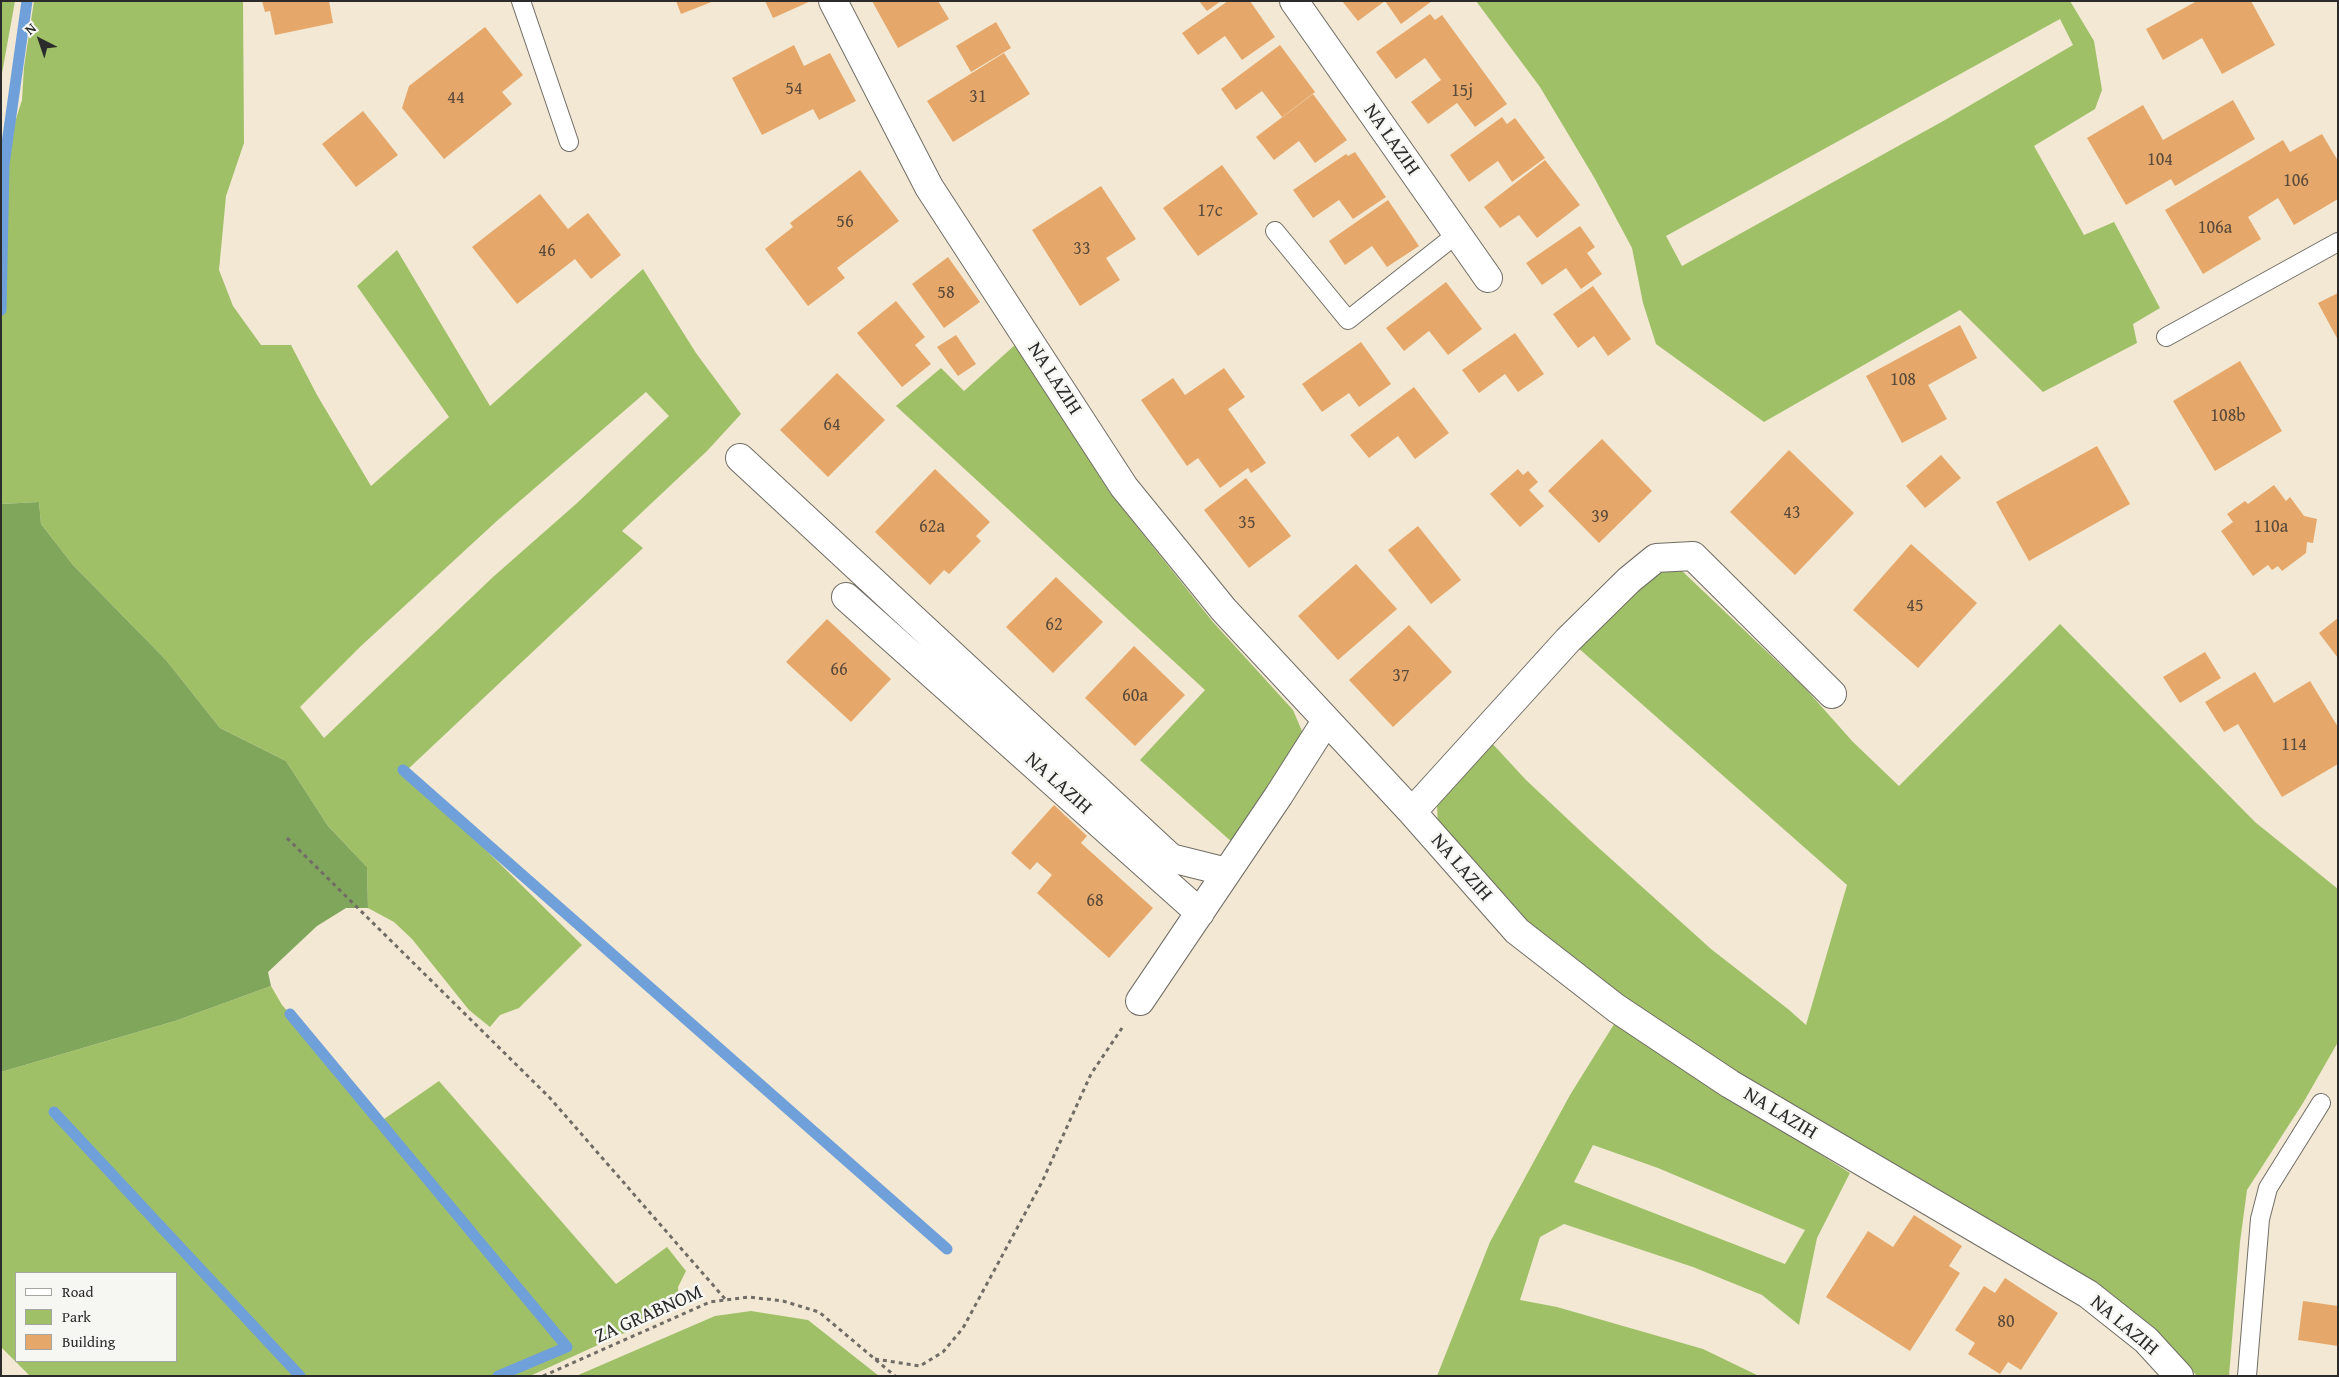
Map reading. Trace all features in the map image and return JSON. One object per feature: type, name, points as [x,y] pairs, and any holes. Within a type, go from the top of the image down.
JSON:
[{"type":"street","name":"NA LAZIH","points":[[833,1],[929,187],[1124,487],[1224,610],[1326,722],[1412,812],[1517,930],[1616,1008],[1738,1089],[2088,1294],[2146,1340],[2179,1376]]},
{"type":"street","name":"NA LAZIH","points":[[1294,1],[1488,278]]},
{"type":"street","name":"NA LAZIH","points":[[740,458],[1171,858],[1227,872]]},
{"type":"street","points":[[1412,812],[1568,640],[1629,580],[1656,558],[1693,556],[1832,694]]},
{"type":"street","name":"NA LAZIH","points":[[846,597],[1200,913]]},
{"type":"street","points":[[1140,1001],[1326,722]]},
{"type":"lane","points":[[522,1],[569,142]]},
{"type":"lane","points":[[1275,231],[1348,320],[1457,234]]},
{"type":"lane","points":[[2166,337],[2338,242]]},
{"type":"lane","points":[[2247,1376],[2260,1219],[2268,1188],[2321,1103]]},
{"type":"path","points":[[287,838],[550,1098],[726,1300]]},
{"type":"path","points":[[875,1360],[920,1366],[943,1352],[963,1328],[1042,1182],[1091,1074],[1140,1001]]},
{"type":"path","name":"ZA GRABNOM","points":[[543,1376],[710,1302],[749,1297],[783,1301],[819,1312],[895,1376]]},
{"type":"green space","points":[[1,1],[15,1],[1,79]]},
{"type":"green space","points":[[34,1],[243,1],[244,143],[226,196],[219,270],[233,306],[261,345],[291,345],[317,395],[371,486],[449,417],[357,286],[397,250],[490,406],[643,269],[696,353],[741,414],[707,451],[622,531],[643,548],[406,771],[582,945],[519,1008],[500,1015],[490,1027],[469,1010],[412,939],[394,922],[368,908],[367,867],[328,826],[286,761],[220,728],[166,660],[73,565],[41,524],[39,502],[1,504],[1,143],[9,141],[22,100],[24,67]],"holes":[[[646,392],[669,416],[576,504],[493,577],[324,738],[300,707],[361,646],[499,519]]]},
{"type":"green space","points":[[1476,1],[2070,1],[2094,41],[2102,90],[2095,109],[2034,146],[2084,235],[2114,222],[2160,308],[2133,324],[2137,343],[2043,392],[1960,310],[1764,422],[1656,344],[1643,303],[1632,248],[1595,179],[1540,87]],"holes":[[[2060,19],[2073,45],[1945,120],[1682,266],[1666,236]]]},
{"type":"green space","points":[[1016,344],[1111,494],[1213,622],[1293,710],[1305,738],[1233,843],[1140,760],[1205,690],[896,406],[941,368],[964,391]]},
{"type":"green space","points":[[39,502],[41,524],[73,565],[166,660],[220,728],[286,761],[328,826],[367,867],[368,908],[346,908],[317,926],[268,972],[271,986],[175,1021],[1,1072],[1,504]]},
{"type":"green space","points":[[1656,570],[1681,570],[1804,687],[1853,742],[1899,786],[2060,624],[2255,822],[2338,889],[2338,1042],[2303,1103],[2247,1190],[2240,1242],[2229,1376],[2197,1376],[2156,1330],[1756,1086],[1614,991],[1517,917],[1438,830],[1437,803],[1490,741],[1526,780],[1711,949],[1806,1025],[1847,885],[1576,646]]},
{"type":"green space","points":[[271,986],[282,1005],[384,1119],[439,1081],[616,1284],[667,1247],[686,1271],[678,1287],[679,1308],[530,1376],[30,1376],[16,1362],[178,1362],[178,1272],[15,1272],[15,1361],[1,1347],[1,1072],[175,1021]]},
{"type":"green space","points":[[1616,1021],[1723,1093],[1850,1173],[1817,1238],[1799,1325],[1762,1295],[1693,1267],[1564,1224],[1540,1237],[1520,1300],[1557,1307],[1703,1349],[1759,1376],[1437,1376],[1490,1242],[1570,1095]],"holes":[[[1593,1145],[1658,1168],[1805,1230],[1785,1264],[1574,1182]]]},
{"type":"green space","points":[[751,1311],[808,1320],[879,1376],[576,1376],[715,1316]]},
{"type":"building","points":[[262,1],[329,1],[333,23],[275,35],[270,11],[265,12]]},
{"type":"building","points":[[676,1],[714,1],[681,14]]},
{"type":"building","points":[[765,1],[811,1],[773,18]]},
{"type":"building","points":[[872,1],[938,1],[949,19],[898,48]]},
{"type":"building","points":[[1199,1],[1221,1],[1207,11]]},
{"type":"building","points":[[1228,1],[1250,1],[1275,37],[1242,60],[1225,36],[1198,55],[1182,33]]},
{"type":"building","points":[[1342,1],[1385,1],[1358,21]]},
{"type":"building","points":[[1385,1],[1432,1],[1401,24]]},
{"type":"building","points":[[2197,1],[2251,1],[2275,45],[2222,74],[2202,38],[2163,60],[2146,29]]},
{"type":"building","points":[[1430,14],[1435,20],[1442,15],[1507,104],[1475,127],[1457,103],[1428,124],[1411,102],[1441,80],[1425,58],[1396,79],[1376,52]]},
{"type":"building","points":[[996,22],[1011,48],[971,72],[956,46]]},
{"type":"building","points":[[485,27],[523,75],[502,92],[512,104],[444,159],[402,108],[409,86]]},
{"type":"building","points":[[794,45],[804,66],[830,53],[856,101],[819,120],[813,109],[762,135],[732,78]]},
{"type":"building","points":[[1280,45],[1315,92],[1282,117],[1262,91],[1236,110],[1221,89]]},
{"type":"building","points":[[1004,53],[1030,94],[953,142],[927,101]]},
{"type":"building","points":[[1313,94],[1347,140],[1315,163],[1299,141],[1274,160],[1256,137]]},
{"type":"building","points":[[2233,100],[2255,139],[2175,186],[2171,179],[2126,205],[2087,138],[2143,105],[2163,140]]},
{"type":"building","points":[[363,111],[398,155],[356,187],[322,144]]},
{"type":"building","points":[[1502,117],[1507,124],[1515,118],[1545,158],[1512,182],[1498,161],[1469,182],[1450,155]]},
{"type":"building","points":[[2322,134],[2338,161],[2338,199],[2294,225],[2278,198],[2248,217],[2261,239],[2203,274],[2165,210],[2283,140],[2290,152]]},
{"type":"building","points":[[1355,152],[1386,197],[1353,219],[1339,200],[1313,218],[1293,190],[1346,154],[1348,156]]},
{"type":"building","points":[[1545,160],[1580,205],[1537,238],[1519,215],[1500,228],[1484,207]]},
{"type":"building","points":[[1222,165],[1258,214],[1198,256],[1163,208]]},
{"type":"building","points":[[860,170],[899,221],[837,268],[845,278],[808,306],[765,249],[793,227],[790,223]]},
{"type":"building","points":[[1101,186],[1136,239],[1106,258],[1120,280],[1080,306],[1032,230]]},
{"type":"building","points":[[540,194],[568,229],[588,213],[621,255],[591,279],[575,259],[517,304],[472,247]]},
{"type":"building","points":[[1388,200],[1419,246],[1387,267],[1372,246],[1345,265],[1329,241]]},
{"type":"building","points":[[1580,226],[1595,247],[1587,253],[1602,274],[1581,289],[1566,268],[1542,285],[1526,263]]},
{"type":"building","points":[[948,257],[980,302],[944,328],[912,284]]},
{"type":"building","points":[[1446,282],[1482,329],[1448,355],[1429,331],[1404,351],[1386,328]]},
{"type":"building","points":[[1593,286],[1631,339],[1608,356],[1594,336],[1578,348],[1553,314]]},
{"type":"building","points":[[2338,293],[2338,340],[2318,303]]},
{"type":"building","points":[[896,301],[925,337],[915,345],[931,364],[902,387],[857,333]]},
{"type":"building","points":[[1960,325],[1977,358],[1928,385],[1947,419],[1902,443],[1866,376]]},
{"type":"building","points":[[1515,333],[1544,374],[1518,392],[1505,374],[1479,393],[1462,370]]},
{"type":"building","points":[[956,335],[976,364],[958,376],[937,347]]},
{"type":"building","points":[[1361,342],[1391,384],[1359,407],[1349,393],[1322,412],[1302,384]]},
{"type":"building","points":[[2240,361],[2282,431],[2215,471],[2173,401]]},
{"type":"building","points":[[1224,368],[1245,397],[1228,409],[1266,463],[1251,473],[1248,468],[1220,488],[1198,458],[1187,466],[1141,400],[1173,378],[1185,395]]},
{"type":"building","points":[[837,373],[885,420],[828,477],[780,430]]},
{"type":"building","points":[[1414,387],[1449,433],[1415,459],[1398,436],[1369,458],[1350,435]]},
{"type":"building","points":[[1602,439],[1652,491],[1599,543],[1548,491]]},
{"type":"building","points":[[2097,446],[2130,504],[2029,561],[1996,502]]},
{"type":"building","points":[[1789,450],[1854,513],[1795,575],[1730,512]]},
{"type":"building","points":[[1941,455],[1961,478],[1925,508],[1906,486]]},
{"type":"building","points":[[935,469],[990,522],[976,536],[981,541],[949,574],[944,570],[930,585],[875,532]]},
{"type":"building","points":[[1518,469],[1523,475],[1528,471],[1538,482],[1529,490],[1544,506],[1520,527],[1490,494]]},
{"type":"building","points":[[1246,478],[1291,536],[1249,568],[1204,510]]},
{"type":"building","points":[[2274,485],[2286,501],[2290,497],[2304,516],[2317,519],[2313,543],[2307,542],[2306,553],[2282,571],[2278,566],[2272,570],[2268,565],[2253,576],[2221,531],[2233,522],[2227,514],[2245,501],[2248,504]]},
{"type":"building","points":[[1418,526],[1461,580],[1431,604],[1388,550]]},
{"type":"building","points":[[1911,544],[1977,603],[1918,668],[1853,610]]},
{"type":"building","points":[[1356,564],[1397,609],[1338,660],[1298,616]]},
{"type":"building","points":[[1056,577],[1103,622],[1053,673],[1006,627]]},
{"type":"building","points":[[2338,618],[2338,658],[2319,633]]},
{"type":"building","points":[[827,619],[891,679],[851,722],[786,662]]},
{"type":"building","points":[[1409,625],[1452,672],[1393,727],[1349,680]]},
{"type":"building","points":[[1134,646],[1185,695],[1135,746],[1085,698]]},
{"type":"building","points":[[2205,652],[2221,678],[2180,703],[2163,677]]},
{"type":"building","points":[[2255,672],[2274,703],[2310,681],[2338,727],[2338,764],[2282,797],[2238,724],[2224,732],[2205,702]]},
{"type":"building","points":[[1054,805],[1087,836],[1081,843],[1153,908],[1109,958],[1037,893],[1052,875],[1037,862],[1030,870],[1011,853]]},
{"type":"building","points":[[1914,1215],[1962,1246],[1949,1266],[1960,1273],[1910,1351],[1826,1297],[1868,1231],[1893,1247]]},
{"type":"building","points":[[2005,1278],[2058,1313],[2021,1370],[2008,1362],[2000,1374],[1968,1354],[1975,1343],[1955,1330],[1984,1286],[1995,1293]]},
{"type":"building","points":[[2303,1301],[2338,1306],[2338,1346],[2298,1340]]},
{"type":"waterway","points":[[1,310],[4,165],[27,1]]},
{"type":"waterway","points":[[403,770],[947,1249]]},
{"type":"waterway","points":[[290,1014],[567,1347],[498,1376]]},
{"type":"waterway","points":[[54,1112],[300,1376]]}]
